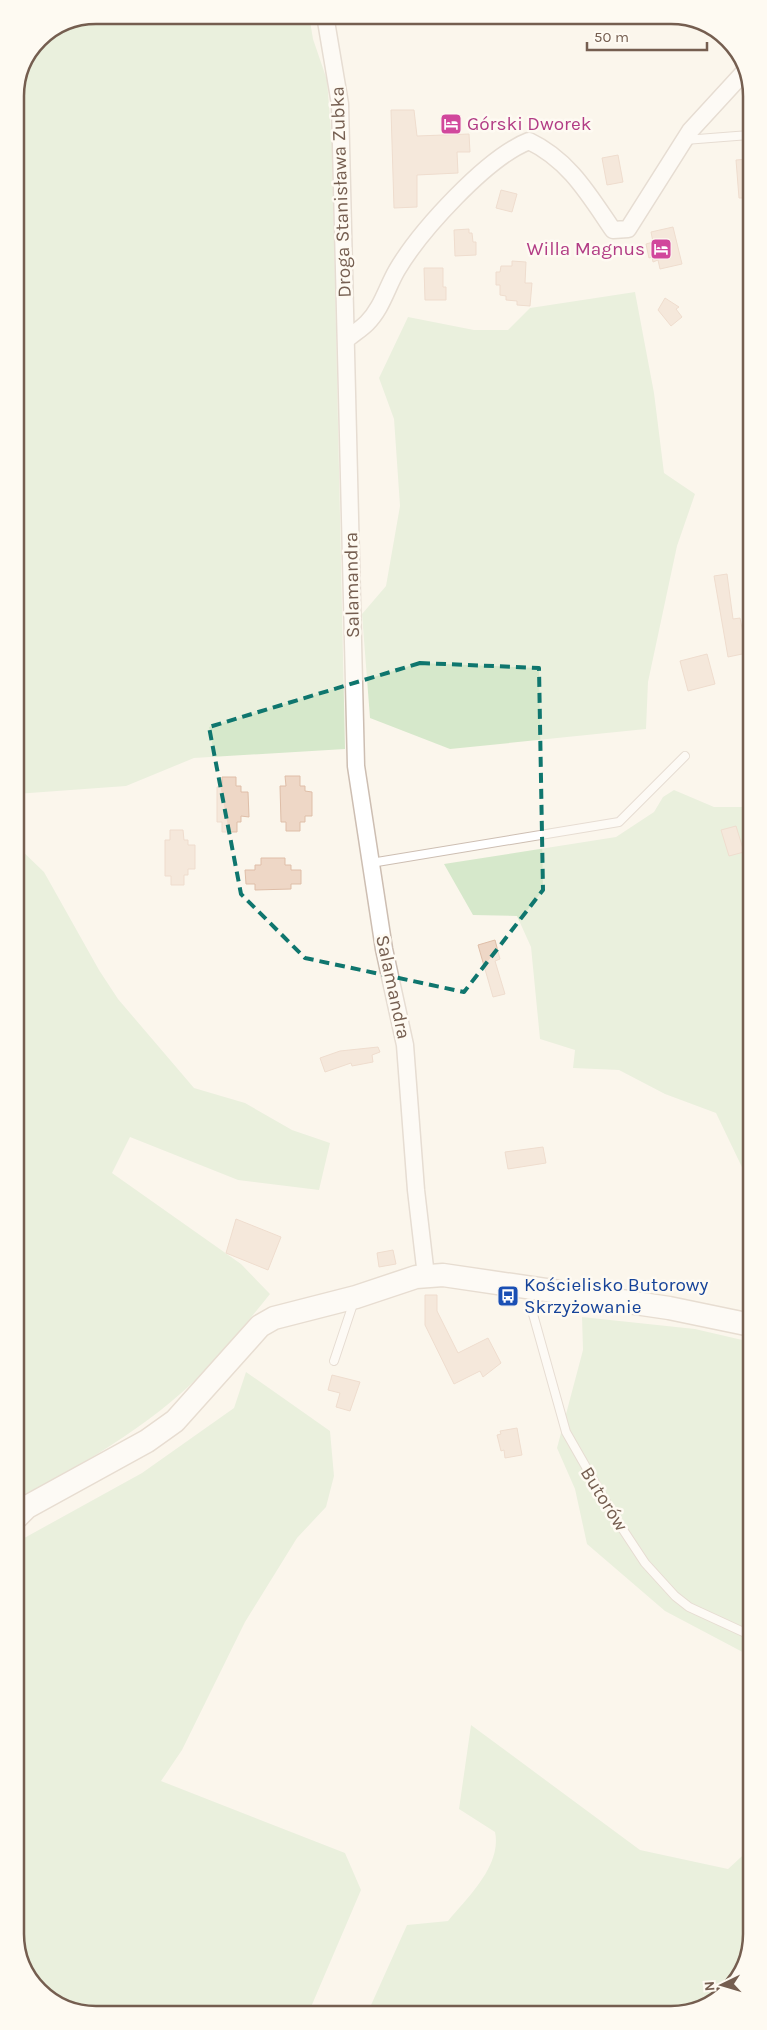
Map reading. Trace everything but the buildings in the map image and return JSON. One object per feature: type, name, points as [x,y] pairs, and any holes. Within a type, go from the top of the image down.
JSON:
[{"type":"street","name":"Droga Stanisława Zubka","points":[[327,24],[340,104],[347,369]]},
{"type":"street","points":[[346,340],[368,323],[383,300],[396,271],[420,235],[452,201],[515,147],[529,142],[548,150],[565,164],[581,183],[613,230],[628,229],[685,140],[708,110],[741,76]]},
{"type":"street","name":"Salamandra","points":[[347,369],[356,766],[384,949],[405,1045],[416,1190],[426,1276]]},
{"type":"street","points":[[24,1509],[147,1440],[175,1421],[260,1326],[274,1318],[356,1297],[426,1276],[456,1276],[531,1300],[668,1308],[743,1322]]},
{"type":"lane","points":[[685,140],[743,135]]},
{"type":"lane","points":[[371,863],[619,822],[685,756]]},
{"type":"lane","points":[[334,1361],[356,1297]]},
{"type":"lane","name":"Butorów","points":[[531,1300],[566,1432],[609,1508],[645,1563],[675,1596],[689,1607],[743,1632]]},
{"type":"highlighted area","points":[[420,663],[539,668],[543,890],[464,992],[305,958],[241,894],[209,727]]},
{"type":"green space","points":[[86,24],[310,24],[313,39],[327,80],[332,143],[345,749],[194,758],[126,786],[24,793],[24,91],[26,77],[31,64],[48,42],[60,33]]},
{"type":"green space","points":[[635,292],[654,393],[664,473],[695,494],[677,546],[648,682],[646,729],[450,749],[370,718],[362,614],[386,586],[400,506],[394,419],[379,378],[408,317],[474,330],[508,330],[530,308]]},
{"type":"green space","points":[[674,790],[714,807],[743,807],[743,1169],[716,1113],[665,1094],[619,1070],[573,1068],[575,1050],[540,1039],[531,947],[517,916],[473,915],[444,864],[616,837],[654,812],[663,797]]},
{"type":"green space","points":[[24,853],[44,872],[99,970],[118,999],[194,1088],[245,1103],[292,1130],[330,1143],[319,1190],[238,1180],[130,1137],[112,1173],[241,1264],[270,1294],[237,1335],[195,1381],[148,1420],[70,1470],[24,1496]]},
{"type":"green space","points":[[582,1317],[695,1329],[743,1340],[743,1652],[665,1611],[587,1544],[575,1489],[557,1448],[583,1350]]},
{"type":"green space","points":[[246,1372],[330,1431],[334,1476],[326,1507],[297,1538],[245,1622],[182,1750],[161,1781],[345,1853],[361,1890],[311,2006],[91,2006],[77,2004],[60,1997],[39,1978],[29,1962],[24,1944],[24,1538],[142,1473],[234,1408]]},
{"type":"green space","points":[[471,1725],[640,1850],[728,1869],[743,1855],[743,1944],[736,1966],[728,1978],[711,1994],[699,2001],[681,2006],[371,2006],[407,1925],[448,1921],[474,1891],[488,1868],[496,1844],[495,1832],[459,1809]]},
{"type":"place","name":"Górski Dworek","points":[[451,124]]},
{"type":"place","name":"Willa Magnus","points":[[661,249]]},
{"type":"place","name":"Kościelisko Butorowy Skrzyżowanie","points":[[508,1296]]}]
